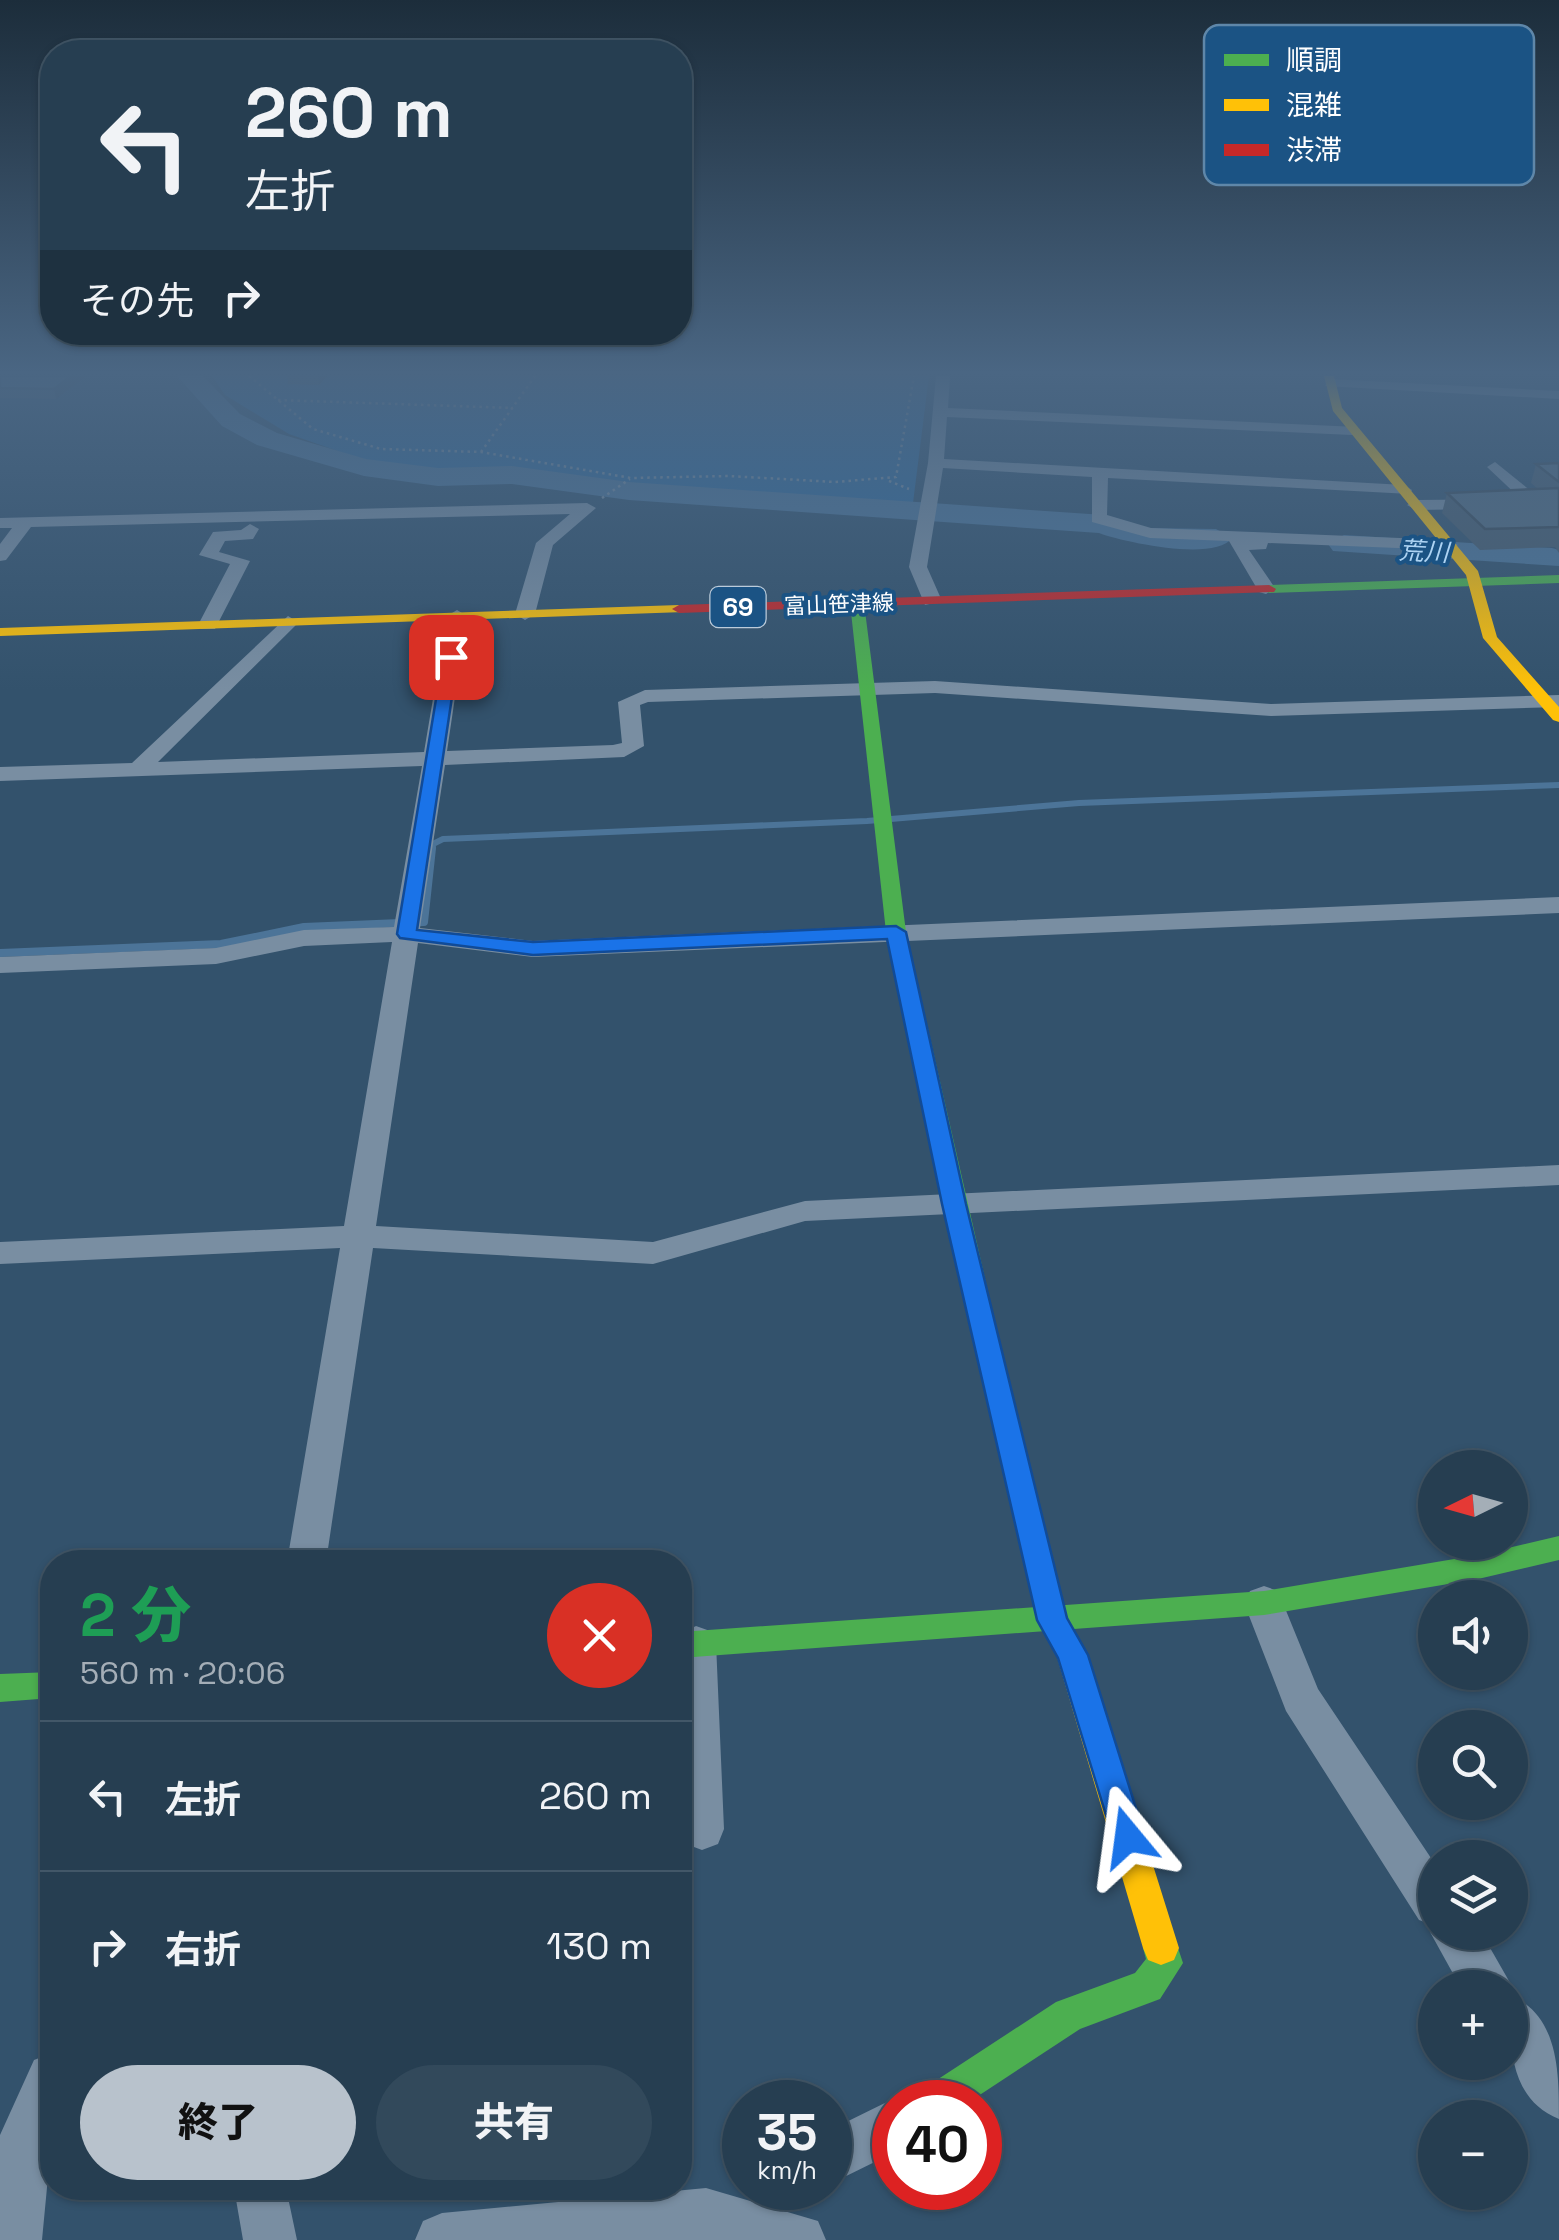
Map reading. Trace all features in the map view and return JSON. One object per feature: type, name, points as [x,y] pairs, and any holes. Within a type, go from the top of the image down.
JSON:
[{"type":"street","points":[[932,600],[918,566],[933,481]]},
{"type":"street","points":[[1100,481],[1098,518],[1150,533],[1453,550]]},
{"type":"street","points":[[1197,481],[1536,504],[1510,481]]},
{"type":"street","points":[[1396,481],[1476,582],[1490,638],[1554,707]]},
{"type":"street","points":[[0,524],[587,508]]},
{"type":"street","points":[[525,614],[544,543],[587,508]]},
{"type":"street","points":[[208,625],[241,561],[208,555],[219,536],[247,535],[256,517]]},
{"type":"street","points":[[0,556],[24,523]]},
{"type":"street","points":[[1266,588],[1236,544],[1453,550]]},
{"type":"street","name":"富山笹津線","points":[[0,632],[1559,579]]},
{"type":"street","points":[[857,603],[896,932],[954,1204],[1052,1620],[1072,1655],[1165,1963],[1146,1986],[1069,2015],[970,2080]]},
{"type":"street","points":[[308,1550],[457,616]]},
{"type":"street","points":[[138,770],[288,622]]},
{"type":"street","points":[[0,774],[616,752],[633,746],[629,702],[645,696],[935,687],[1271,710],[1554,707]]},
{"type":"street","points":[[0,965],[216,956],[304,938],[408,926],[533,948],[1559,905]]},
{"type":"street","points":[[0,1253],[358,1236],[653,1253],[806,1211],[1559,1175]]},
{"type":"street","points":[[692,1644],[1264,1603],[1559,1548]]},
{"type":"street","points":[[1264,1603],[1301,1698],[1418,1878]]},
{"type":"street","points":[[0,1688],[40,1686]]},
{"type":"street","points":[[692,1697],[702,1829]]},
{"type":"street","points":[[1528,2047],[1559,2094]]},
{"type":"street","points":[[15,2240],[23,2142],[40,2104]]},
{"type":"street","points":[[262,2200],[270,2240]]},
{"type":"street","points":[[442,2240],[706,2215],[799,2240]]},
{"type":"path","points":[[587,508],[627,481]]},
{"type":"shaded area","points":[[586,481],[916,481],[913,503],[633,488]]},
{"type":"building","points":[[1559,488],[1559,527],[1485,529],[1447,493]]},
{"type":"waterway","name":"荒川","points":[[552,481],[629,491],[1104,524],[1137,537],[1216,538]]},
{"type":"waterway","name":"荒川","points":[[1344,544],[1552,558]]},
{"type":"waterway","points":[[432,851],[433,844],[443,839],[867,821],[1079,803],[1559,785]]},
{"type":"waterway","points":[[0,953],[221,944],[304,927],[424,922],[432,848]]},
{"type":"traffic: fast","points":[[1269,589],[1559,579]]},
{"type":"traffic: fast","points":[[857,603],[896,932],[989,1353]]},
{"type":"traffic: fast","points":[[692,1644],[1264,1603],[1478,1567],[1559,1548]]},
{"type":"traffic: fast","points":[[0,1688],[40,1686]]},
{"type":"traffic: fast","points":[[970,2080],[1069,2015],[1147,1986],[1165,1963],[1161,1948]]},
{"type":"traffic: slow","points":[[1396,481],[1473,574],[1490,638],[1559,717]]},
{"type":"traffic: slow","points":[[0,632],[679,609]]},
{"type":"traffic: slow","points":[[989,1353],[1052,1620],[1072,1655],[1161,1948]]},
{"type":"traffic: jam","points":[[679,609],[1269,589]]},
{"type":"route","points":[[451,657],[407,934],[533,948],[896,932],[954,1204],[1052,1620],[1072,1655],[1128,1837]]}]
